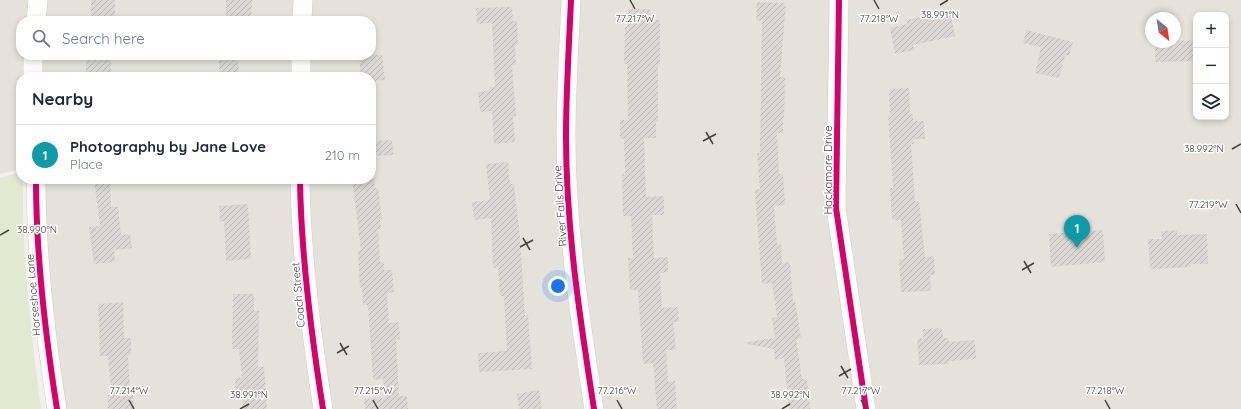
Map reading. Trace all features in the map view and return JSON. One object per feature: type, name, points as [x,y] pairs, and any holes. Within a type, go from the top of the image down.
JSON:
[{"type":"street","points":[[36,16],[38,0]]},
{"type":"street","points":[[302,16],[303,0]]},
{"type":"street","name":"River Falls Drive","points":[[570,0],[566,137],[570,214],[578,309],[594,409]]},
{"type":"street","name":"Hackamore Drive","points":[[839,0],[836,208],[866,409]]},
{"type":"street","points":[[33,60],[33,72]]},
{"type":"street","points":[[301,60],[301,72]]},
{"type":"street","name":"Horseshoe Lane","points":[[36,184],[36,216],[47,348],[57,409]]},
{"type":"street","name":"Coach Street","points":[[300,184],[300,202],[312,338],[324,409]]},
{"type":"shaded area","points":[[0,0],[1241,0],[1241,409],[57,409],[36,184],[376,184],[376,72],[16,72],[16,170],[0,174]]},
{"type":"green space","points":[[16,173],[16,184],[23,184],[24,237],[28,294],[41,409],[0,409],[0,178]]},
{"type":"building","points":[[91,0],[115,0],[115,16],[91,16]]},
{"type":"building","points":[[226,0],[252,0],[251,16],[226,16]]},
{"type":"building","points":[[757,2],[786,3],[780,77],[785,77],[783,133],[777,133],[779,174],[783,174],[785,205],[774,206],[777,245],[781,244],[782,263],[790,262],[793,301],[795,301],[801,338],[796,339],[802,379],[807,379],[810,409],[789,409],[784,358],[775,360],[774,349],[747,344],[747,342],[775,338],[772,318],[777,317],[772,283],[762,284],[756,207],[755,190],[760,189],[757,153],[760,153],[762,21],[756,20]]},
{"type":"building","points":[[512,7],[513,21],[517,21],[518,45],[515,45],[516,65],[512,65],[516,116],[513,116],[515,142],[494,144],[492,111],[480,112],[478,92],[489,91],[489,87],[495,87],[492,23],[477,24],[476,8]]},
{"type":"building","points":[[628,9],[650,9],[650,20],[660,20],[660,65],[658,65],[658,121],[656,121],[656,138],[644,138],[646,197],[664,196],[664,215],[652,215],[654,258],[668,257],[668,272],[660,273],[662,308],[678,307],[679,322],[673,322],[676,350],[666,350],[668,382],[675,381],[677,409],[657,409],[653,363],[643,364],[638,290],[630,290],[628,258],[633,258],[631,216],[623,216],[622,174],[625,174],[624,139],[620,139],[620,120],[628,120],[627,64],[624,64],[625,27],[627,27]]},
{"type":"building","points":[[951,14],[955,36],[913,45],[914,50],[895,54],[890,28],[907,24],[906,20],[931,15],[931,18]]},
{"type":"building","points":[[1026,30],[1073,42],[1069,56],[1065,55],[1059,78],[1035,73],[1041,47],[1023,43]]},
{"type":"building","points":[[1193,40],[1193,61],[1155,62],[1155,48],[1181,48],[1181,41]]},
{"type":"building","points":[[376,55],[382,55],[385,80],[376,81],[376,72],[361,72],[359,60],[376,60]]},
{"type":"building","points":[[86,60],[111,60],[111,72],[86,72]]},
{"type":"building","points":[[219,60],[238,60],[239,72],[219,72]]},
{"type":"building","points":[[909,88],[910,114],[913,114],[913,121],[924,121],[925,139],[914,139],[914,144],[911,144],[915,201],[919,201],[925,257],[934,256],[935,275],[930,275],[931,291],[901,292],[899,259],[904,259],[901,220],[892,220],[890,188],[893,188],[888,115],[890,115],[889,89]]},
{"type":"building","points":[[392,140],[393,155],[376,156],[376,141]]},
{"type":"building","points":[[508,162],[510,184],[514,184],[520,238],[525,315],[528,315],[532,369],[479,372],[478,353],[507,351],[504,296],[500,296],[498,267],[493,268],[491,218],[474,220],[472,202],[490,200],[486,164]]},
{"type":"building","points":[[95,184],[110,184],[111,207],[118,207],[121,235],[130,234],[132,248],[114,250],[115,262],[94,264],[89,227],[100,226]]},
{"type":"building","points":[[353,184],[375,184],[375,188],[378,188],[382,219],[380,219],[381,229],[378,229],[380,262],[384,262],[384,270],[392,270],[394,292],[387,293],[389,323],[399,322],[400,339],[396,340],[399,396],[407,396],[408,409],[365,409],[364,399],[385,398],[383,379],[373,380],[368,305],[363,305],[362,287],[360,288],[358,251],[361,250]]},
{"type":"building","points":[[248,204],[251,259],[226,261],[224,221],[220,222],[219,206]]},
{"type":"building","points":[[1103,230],[1105,262],[1051,267],[1049,234]]},
{"type":"building","points":[[1177,230],[1177,235],[1207,234],[1208,264],[1191,264],[1191,267],[1150,269],[1148,239],[1162,239],[1161,231]]},
{"type":"building","points":[[233,294],[254,294],[254,311],[259,311],[258,367],[264,367],[267,409],[243,409],[242,395],[236,395],[235,378],[242,378],[239,349],[232,349]]},
{"type":"building","points":[[123,302],[124,338],[131,338],[131,354],[128,355],[130,395],[133,395],[134,409],[108,409],[108,395],[111,395],[108,356],[100,356],[98,304]]},
{"type":"building","points":[[942,328],[943,338],[948,338],[949,342],[975,340],[976,359],[949,361],[949,364],[919,365],[917,339],[923,338],[923,329]]},
{"type":"building","points":[[539,390],[542,409],[519,409],[517,394]]},
{"type":"cycle path","points":[[571,0],[566,120],[568,205],[579,307],[594,409]]},
{"type":"cycle path","points":[[839,0],[836,208],[866,409]]},
{"type":"cycle path","points":[[36,184],[39,266],[57,409]]},
{"type":"cycle path","points":[[300,184],[302,237],[307,294],[323,409]]},
{"type":"place","name":"Photography by Jane Love","points":[[1077,248]]}]
